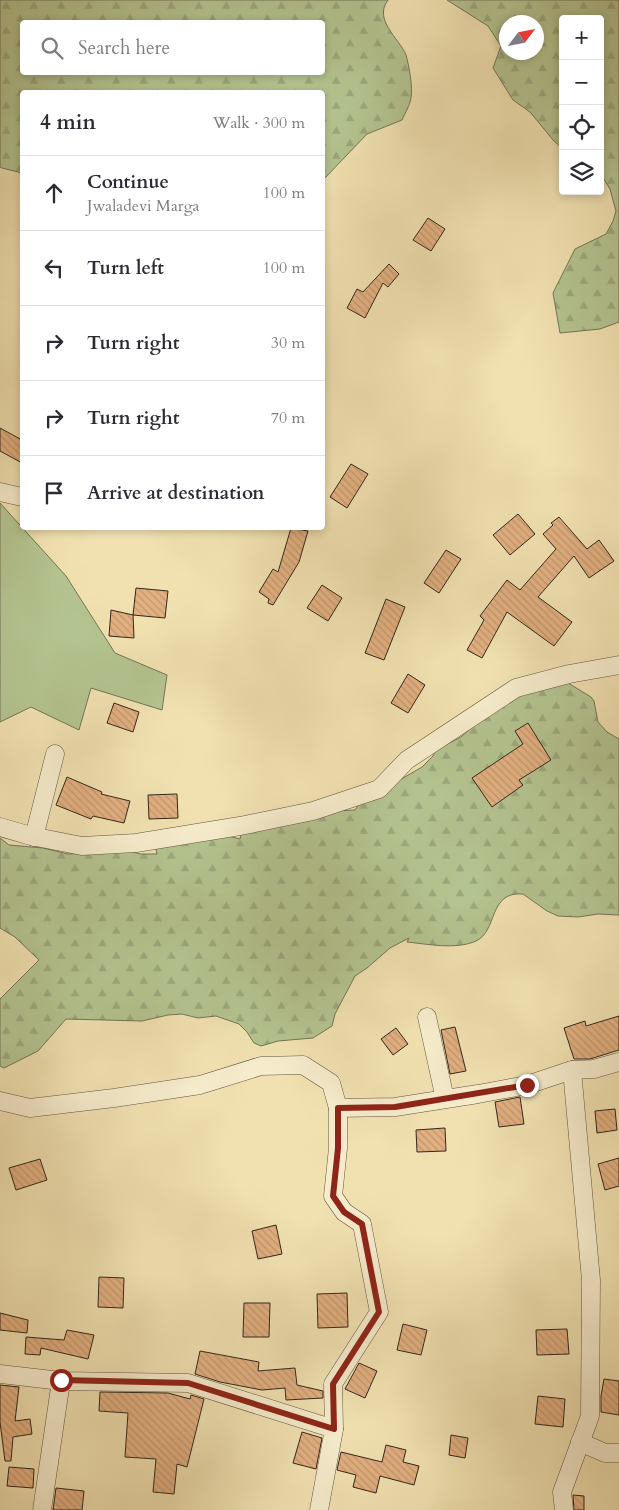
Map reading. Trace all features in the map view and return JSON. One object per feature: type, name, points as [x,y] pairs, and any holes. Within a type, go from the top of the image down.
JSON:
[{"type":"street","points":[[0,492],[20,497]]},
{"type":"street","points":[[0,827],[34,837],[82,846],[136,843],[240,826],[313,811],[379,789],[407,760],[516,688],[569,674],[619,665]]},
{"type":"street","points":[[34,837],[55,754]]},
{"type":"street","points":[[427,1016],[445,1100]]},
{"type":"street","points":[[338,1108],[395,1107],[445,1100],[527,1085],[572,1070],[594,1069],[619,1062]]},
{"type":"street","points":[[0,1101],[30,1108],[105,1100],[200,1085],[261,1066],[303,1066],[331,1083],[338,1108],[338,1148],[333,1196],[344,1212],[362,1224],[379,1312],[333,1384],[334,1429],[319,1510]]},
{"type":"street","points":[[564,1510],[562,1492],[590,1416],[590,1280],[572,1070]]},
{"type":"street","points":[[0,1374],[61,1380],[188,1383],[334,1429]]},
{"type":"street","points":[[42,1510],[61,1380]]},
{"type":"street","points":[[580,1442],[605,1452],[619,1453]]},
{"type":"green space","points":[[0,0],[388,0],[384,7],[383,15],[389,29],[406,55],[411,83],[410,103],[402,120],[367,134],[325,178],[325,90],[20,90],[20,172],[0,167]]},
{"type":"green space","points":[[447,0],[619,0],[619,322],[600,329],[560,333],[553,293],[575,249],[606,234],[616,211],[610,189],[604,179],[604,15],[559,15],[559,145],[530,112],[513,100],[493,68],[499,52],[499,60],[544,60],[544,15],[499,15],[499,43],[488,26]]},
{"type":"green space","points":[[0,503],[20,525],[20,530],[24,530],[66,576],[115,653],[167,675],[162,710],[91,688],[79,730],[31,707],[0,722]]},
{"type":"green space","points":[[568,683],[591,697],[594,701],[598,722],[607,732],[619,739],[619,915],[558,916],[547,911],[523,894],[512,895],[504,899],[499,905],[488,929],[476,941],[468,944],[442,946],[407,942],[409,938],[390,948],[355,976],[335,1014],[332,1026],[313,1038],[278,1041],[261,1046],[254,1043],[239,1024],[216,1016],[198,1018],[182,1014],[142,1021],[66,1019],[38,1051],[4,1068],[0,1066],[0,999],[39,960],[15,937],[0,928],[0,838],[9,845],[43,848],[68,854],[130,851],[140,854],[157,854],[156,850],[159,846],[224,835],[240,839],[241,834],[335,811],[355,810],[360,803],[422,767],[436,750],[461,737],[505,698]]},
{"type":"building","points":[[428,218],[445,229],[431,251],[413,240]]},
{"type":"building","points":[[389,264],[399,274],[388,287],[383,283],[365,318],[347,308],[357,289],[363,292]]},
{"type":"building","points":[[0,428],[20,439],[20,462],[0,451]]},
{"type":"building","points":[[351,464],[368,474],[347,508],[330,497]]},
{"type":"building","points":[[518,514],[535,534],[510,555],[493,535]]},
{"type":"building","points":[[559,517],[587,549],[599,540],[614,561],[589,578],[574,556],[538,597],[572,622],[554,646],[507,612],[482,658],[467,650],[484,620],[480,616],[507,580],[520,590],[556,549],[543,534],[553,525],[551,523]]},
{"type":"building","points":[[290,530],[308,531],[299,562],[273,605],[268,603],[269,599],[259,592],[273,569],[278,572]]},
{"type":"building","points":[[446,550],[461,559],[439,593],[424,583]]},
{"type":"building","points":[[322,585],[342,598],[328,621],[307,608]]},
{"type":"building","points":[[136,588],[168,591],[165,618],[133,615]]},
{"type":"building","points":[[386,599],[405,607],[384,660],[365,653]]},
{"type":"building","points":[[111,610],[133,615],[134,638],[109,636]]},
{"type":"building","points":[[408,674],[425,685],[408,713],[391,703]]},
{"type":"building","points":[[114,703],[139,712],[133,732],[107,723]]},
{"type":"building","points":[[528,723],[551,760],[519,780],[523,785],[492,807],[472,778],[523,744],[515,731]]},
{"type":"building","points":[[67,777],[102,792],[101,794],[130,801],[124,823],[93,816],[91,819],[56,805]]},
{"type":"building","points":[[177,794],[178,818],[149,819],[148,795]]},
{"type":"building","points":[[619,1016],[619,1050],[590,1059],[574,1059],[564,1028],[585,1021],[586,1026]]},
{"type":"building","points":[[455,1027],[466,1071],[450,1074],[441,1030]]},
{"type":"building","points":[[396,1028],[408,1044],[393,1055],[381,1039]]},
{"type":"building","points":[[520,1097],[524,1124],[499,1127],[495,1102]]},
{"type":"building","points":[[615,1109],[617,1130],[597,1133],[595,1111]]},
{"type":"building","points":[[445,1128],[446,1151],[417,1152],[416,1130]]},
{"type":"building","points":[[619,1158],[619,1186],[605,1190],[598,1164]]},
{"type":"building","points":[[40,1159],[47,1180],[16,1190],[9,1168]]},
{"type":"building","points":[[276,1225],[282,1254],[258,1259],[252,1231]]},
{"type":"building","points":[[99,1277],[124,1278],[123,1308],[98,1307]]},
{"type":"building","points":[[347,1293],[348,1327],[318,1328],[317,1294]]},
{"type":"building","points":[[244,1303],[270,1303],[269,1337],[243,1337]]},
{"type":"building","points":[[0,1313],[28,1320],[27,1333],[0,1330]]},
{"type":"building","points":[[403,1324],[427,1330],[421,1355],[397,1350]]},
{"type":"building","points":[[567,1329],[569,1354],[537,1355],[536,1330]]},
{"type":"building","points":[[67,1330],[94,1335],[88,1359],[41,1348],[40,1355],[25,1354],[26,1337],[64,1340]]},
{"type":"building","points":[[200,1351],[259,1362],[258,1371],[295,1368],[297,1385],[323,1391],[323,1398],[286,1400],[285,1388],[262,1390],[220,1382],[195,1374]]},
{"type":"building","points":[[359,1363],[377,1371],[365,1398],[345,1389]]},
{"type":"building","points":[[604,1379],[619,1381],[619,1415],[601,1412]]},
{"type":"building","points":[[0,1385],[19,1387],[15,1421],[30,1419],[32,1434],[13,1437],[11,1461],[5,1461],[0,1422]]},
{"type":"building","points":[[100,1392],[168,1393],[190,1399],[191,1395],[204,1399],[187,1467],[177,1464],[174,1494],[153,1492],[156,1459],[125,1457],[128,1413],[99,1411]]},
{"type":"building","points":[[538,1396],[565,1399],[563,1427],[535,1424]]},
{"type":"building","points":[[302,1432],[322,1438],[316,1469],[293,1463]]},
{"type":"building","points":[[451,1435],[468,1438],[465,1458],[449,1455]]},
{"type":"building","points":[[386,1445],[406,1450],[403,1462],[419,1466],[414,1485],[380,1476],[376,1493],[353,1487],[356,1475],[337,1470],[341,1452],[382,1462]]},
{"type":"building","points":[[9,1467],[34,1469],[33,1488],[7,1486]]},
{"type":"building","points":[[56,1488],[84,1491],[82,1510],[53,1510]]},
{"type":"building","points":[[573,1495],[584,1496],[584,1510],[574,1510]]},
{"type":"route","points":[[61,1380],[188,1383],[334,1429],[333,1384],[379,1312],[362,1224],[344,1212],[333,1196],[338,1148],[338,1108],[395,1107],[527,1085]]}]
